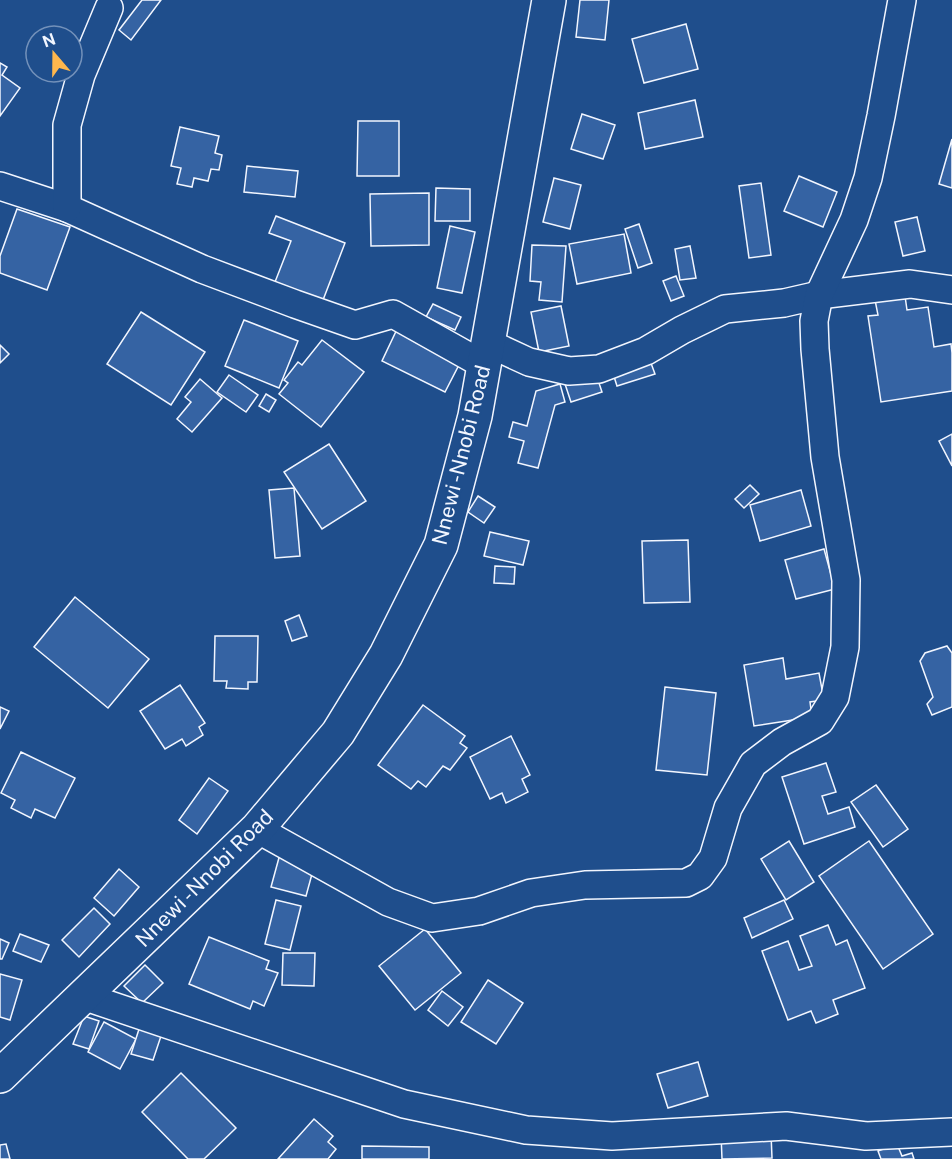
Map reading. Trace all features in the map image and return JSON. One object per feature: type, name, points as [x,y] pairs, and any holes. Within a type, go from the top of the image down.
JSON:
[{"type":"main road","name":"Nnewi -Nnobi Road","points":[[0,1076],[257,829],[338,733],[386,655],[441,545],[475,416],[549,0]]},
{"type":"street","points":[[257,829],[388,902],[432,918],[479,911],[531,893],[585,885],[686,883],[700,876],[713,858],[728,808],[753,764],[782,742],[820,721],[835,697],[845,647],[846,580],[825,458],[814,321],[819,295],[854,220],[868,178],[902,0]]},
{"type":"street","points":[[67,208],[67,125],[81,75],[109,8]]},
{"type":"street","points":[[0,186],[67,208],[202,269],[355,325],[393,314],[486,354],[568,371],[599,369],[646,351],[725,309],[784,303],[819,295],[910,284],[952,290]]},
{"type":"street","points":[[83,996],[404,1104],[526,1130],[612,1136],[786,1126],[866,1148],[952,1132]]},
{"type":"building","points":[[142,0],[161,0],[131,40],[119,30]]},
{"type":"building","points":[[580,0],[609,0],[605,40],[576,37]]},
{"type":"building","points":[[686,24],[698,69],[644,83],[632,39]]},
{"type":"building","points":[[0,63],[7,67],[2,75],[20,88],[0,116]]},
{"type":"building","points":[[695,100],[703,137],[645,149],[638,113]]},
{"type":"building","points":[[582,114],[615,125],[603,159],[571,149]]},
{"type":"building","points":[[358,121],[399,121],[399,176],[357,176]]},
{"type":"building","points":[[180,127],[219,136],[215,153],[222,155],[219,170],[211,169],[208,181],[194,178],[192,187],[177,184],[181,168],[171,166]]},
{"type":"building","points":[[952,139],[952,188],[939,184]]},
{"type":"building","points":[[247,166],[298,171],[295,197],[244,192]]},
{"type":"building","points":[[799,176],[837,192],[823,227],[784,211]]},
{"type":"building","points":[[554,178],[581,185],[570,229],[543,222]]},
{"type":"building","points":[[761,183],[771,255],[749,258],[739,186]]},
{"type":"building","points":[[436,188],[470,189],[470,221],[435,221]]},
{"type":"building","points":[[429,193],[429,245],[371,246],[370,194]]},
{"type":"building","points":[[17,209],[70,227],[47,290],[0,273],[0,256]]},
{"type":"building","points":[[276,216],[345,243],[323,300],[275,282],[291,241],[269,233]]},
{"type":"building","points":[[917,217],[925,251],[903,256],[895,222]]},
{"type":"building","points":[[639,224],[652,263],[638,268],[625,229]]},
{"type":"building","points":[[450,226],[475,232],[462,293],[437,288]]},
{"type":"building","points":[[624,234],[631,273],[577,284],[569,244]]},
{"type":"building","points":[[532,245],[566,246],[562,302],[539,300],[541,282],[530,281]]},
{"type":"building","points":[[690,246],[696,278],[680,280],[675,249]]},
{"type":"building","points":[[676,276],[684,296],[671,301],[663,281]]},
{"type":"building","points":[[905,296],[907,310],[928,307],[934,347],[951,344],[952,391],[881,402],[868,316],[878,315],[875,300]]},
{"type":"building","points":[[433,304],[461,317],[455,330],[426,317]]},
{"type":"building","points":[[561,306],[569,346],[539,352],[531,312]]},
{"type":"building","points":[[141,312],[205,352],[171,405],[107,364]]},
{"type":"building","points":[[244,320],[298,341],[279,388],[225,366]]},
{"type":"building","points":[[399,325],[463,357],[445,392],[382,361]]},
{"type":"building","points":[[322,340],[364,372],[321,427],[279,394],[288,383],[284,380],[298,362],[302,365]]},
{"type":"building","points":[[0,345],[9,354],[0,363]]},
{"type":"building","points":[[648,355],[655,374],[617,386],[611,367]]},
{"type":"building","points":[[595,371],[602,392],[571,402],[564,381]]},
{"type":"building","points":[[229,375],[258,395],[246,412],[217,392]]},
{"type":"building","points":[[200,379],[222,398],[192,432],[177,419],[191,402],[185,397]]},
{"type":"building","points":[[560,384],[565,402],[555,405],[538,468],[518,463],[524,441],[509,437],[513,422],[527,426],[536,391]]},
{"type":"building","points":[[266,394],[276,400],[269,412],[259,406]]},
{"type":"building","points":[[952,434],[952,466],[939,441]]},
{"type":"building","points":[[329,444],[366,501],[322,529],[284,472]]},
{"type":"building","points":[[750,485],[759,494],[744,508],[735,499]]},
{"type":"building","points":[[294,488],[300,556],[275,558],[269,490]]},
{"type":"building","points":[[801,490],[811,526],[760,541],[750,505]]},
{"type":"building","points":[[478,496],[495,507],[484,523],[468,512]]},
{"type":"building","points":[[490,532],[529,541],[523,565],[484,556]]},
{"type":"building","points":[[688,540],[690,602],[644,603],[642,541]]},
{"type":"building","points":[[824,549],[835,589],[796,599],[785,560]]},
{"type":"building","points":[[495,566],[515,567],[514,584],[494,583]]},
{"type":"building","points":[[75,597],[149,659],[108,708],[34,647]]},
{"type":"building","points":[[299,615],[307,636],[292,641],[285,621]]},
{"type":"building","points":[[215,636],[258,636],[257,682],[248,682],[248,689],[226,688],[227,681],[214,681]]},
{"type":"building","points":[[947,646],[952,653],[952,707],[932,715],[927,704],[933,697],[920,661],[925,653]]},
{"type":"building","points":[[783,658],[786,679],[819,673],[824,700],[810,702],[812,717],[754,726],[744,665]]},
{"type":"building","points":[[180,685],[205,723],[199,727],[203,735],[186,746],[182,739],[165,749],[140,711]]},
{"type":"building","points":[[665,687],[716,693],[707,775],[656,770]]},
{"type":"building","points":[[423,705],[465,736],[460,743],[467,748],[450,770],[443,766],[426,787],[418,781],[411,789],[378,765]]},
{"type":"building","points":[[0,707],[9,711],[0,729]]},
{"type":"building","points":[[511,736],[530,775],[522,779],[528,792],[506,803],[502,793],[490,799],[470,757]]},
{"type":"building","points":[[21,752],[75,778],[55,818],[35,809],[31,818],[11,808],[15,800],[1,793]]},
{"type":"building","points":[[826,763],[836,792],[822,796],[828,814],[849,807],[855,827],[804,844],[782,777]]},
{"type":"building","points":[[209,778],[228,791],[197,834],[179,820]]},
{"type":"building","points":[[876,785],[908,829],[883,847],[851,802]]},
{"type":"building","points":[[789,841],[814,882],[786,900],[761,859]]},
{"type":"building","points":[[869,841],[933,934],[883,969],[819,876]]},
{"type":"building","points":[[280,854],[315,863],[306,896],[271,887]]},
{"type":"building","points":[[119,869],[139,887],[114,916],[94,898]]},
{"type":"building","points":[[276,900],[301,906],[290,950],[265,944]]},
{"type":"building","points":[[784,900],[793,919],[752,938],[744,918]]},
{"type":"building","points":[[94,908],[110,924],[79,957],[62,940]]},
{"type":"building","points":[[828,925],[836,945],[847,940],[865,988],[833,1000],[838,1014],[816,1023],[811,1011],[788,1020],[762,951],[788,941],[799,970],[812,966],[800,936]]},
{"type":"building","points":[[425,929],[461,973],[415,1010],[379,966]]},
{"type":"building","points":[[20,934],[49,945],[41,962],[13,951]]},
{"type":"building","points":[[209,937],[269,961],[266,969],[278,973],[264,1006],[253,1001],[250,1009],[189,984]]},
{"type":"building","points":[[0,939],[9,943],[2,959],[0,959]]},
{"type":"building","points":[[283,953],[315,953],[314,986],[282,985]]},
{"type":"building","points":[[145,965],[163,983],[142,1003],[124,986]]},
{"type":"building","points":[[0,974],[22,980],[10,1020],[0,1017]]},
{"type":"building","points":[[488,980],[523,1003],[496,1044],[461,1022]]},
{"type":"building","points":[[442,991],[463,1007],[448,1026],[428,1010]]},
{"type":"building","points":[[84,1016],[99,1021],[89,1049],[73,1044]]},
{"type":"building","points":[[104,1022],[136,1039],[120,1069],[88,1052]]},
{"type":"building","points":[[141,1023],[163,1030],[153,1060],[131,1054]]},
{"type":"building","points":[[698,1062],[708,1096],[668,1108],[657,1074]]},
{"type":"building","points":[[181,1073],[236,1128],[204,1159],[188,1159],[142,1112]]},
{"type":"building","points":[[314,1119],[333,1136],[328,1142],[336,1149],[328,1159],[278,1159]]},
{"type":"building","points":[[771,1133],[772,1158],[722,1159],[721,1134]]},
{"type":"building","points":[[6,1144],[10,1159],[0,1159],[0,1145]]},
{"type":"building","points":[[897,1144],[902,1156],[912,1153],[914,1159],[881,1159],[878,1151]]},
{"type":"building","points":[[362,1146],[429,1147],[429,1159],[362,1159]]}]
